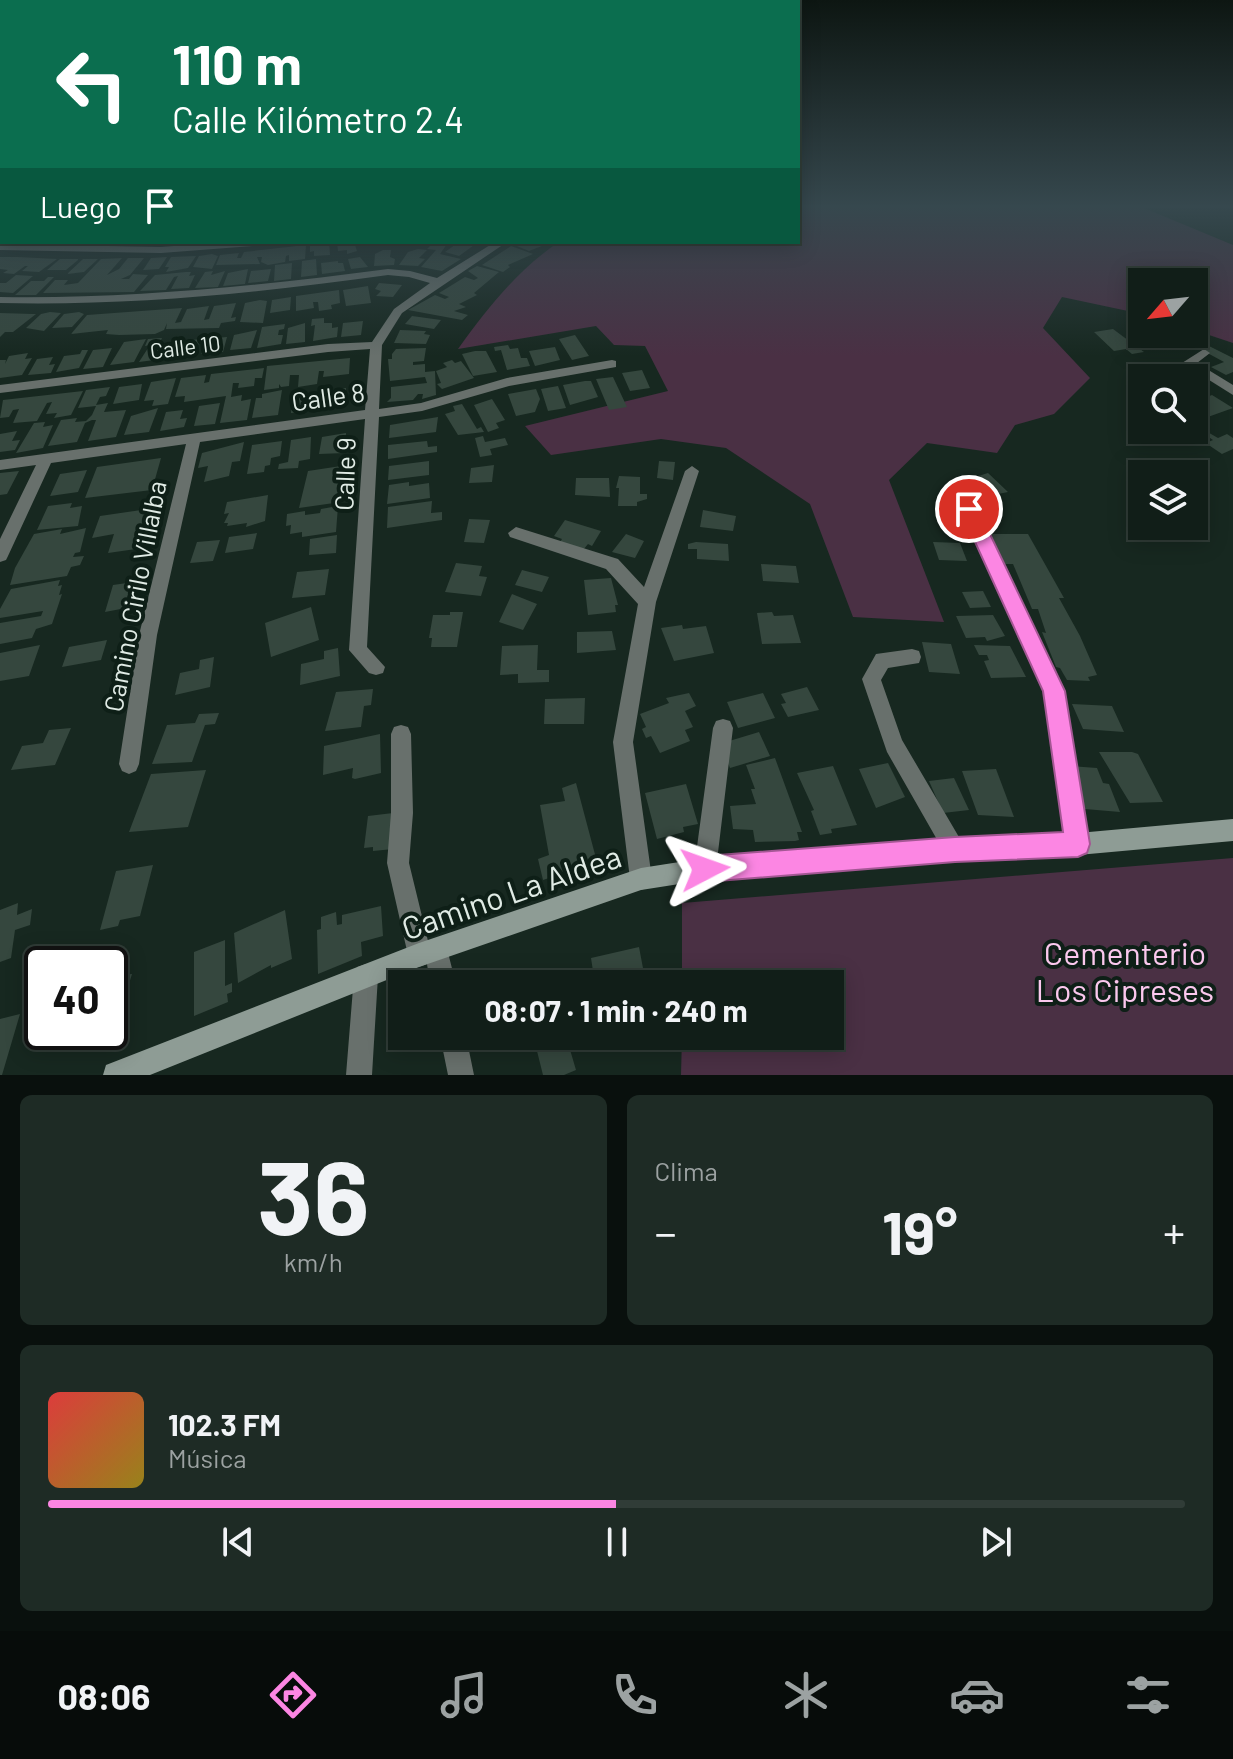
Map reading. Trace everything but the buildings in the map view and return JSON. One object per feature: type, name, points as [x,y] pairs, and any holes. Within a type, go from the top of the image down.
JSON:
[{"type":"street","name":"Calle 9","points":[[376,667],[358,650],[366,556],[370,415],[376,345],[398,311],[481,255]]},
{"type":"street","points":[[0,300],[145,299],[254,290],[388,272],[438,282]]},
{"type":"street","name":"Calle 10","points":[[0,389],[328,348],[376,345]]},
{"type":"street","points":[[1204,353],[1188,363],[1233,391]]},
{"type":"street","name":"Calle 8","points":[[0,465],[422,407],[507,382],[612,364]]},
{"type":"street","name":"Camino Cirilo Villalba","points":[[129,764],[148,635],[194,439]]},
{"type":"street","points":[[0,556],[46,459]]},
{"type":"street","points":[[641,879],[623,742],[647,602],[692,471]]},
{"type":"street","points":[[969,509],[1054,691],[1078,844]]},
{"type":"street","points":[[516,533],[612,564],[647,602]]},
{"type":"street","points":[[912,657],[883,660],[871,679],[894,745],[955,849]]},
{"type":"street","points":[[705,869],[723,728]]},
{"type":"street","points":[[401,734],[402,813],[398,863],[436,970]]},
{"type":"street","name":"Camino La Aldea","points":[[116,1075],[366,976],[641,879],[705,869],[955,849],[1078,844],[1233,830]]},
{"type":"street","points":[[359,1075],[366,976]]},
{"type":"street","points":[[456,1050],[461,1075]]},
{"type":"green space","points":[[542,255],[1233,255],[1233,343],[1208,335],[1208,268],[1128,268],[1128,311],[1062,297],[1043,328],[1090,378],[1054,414],[1015,425],[997,453],[927,443],[889,480],[944,622],[853,617],[810,504],[726,448],[661,439],[551,455],[525,426],[668,391],[645,346],[614,345],[596,326],[458,349],[492,305]]},
{"type":"green space","name":"Cementerio Los Cipreses","points":[[1233,858],[1233,1075],[681,1075],[682,1050],[844,1050],[844,970],[682,970],[682,903]]},
{"type":"route","points":[[705,869],[955,849],[1078,844],[1054,691],[969,509]]}]
